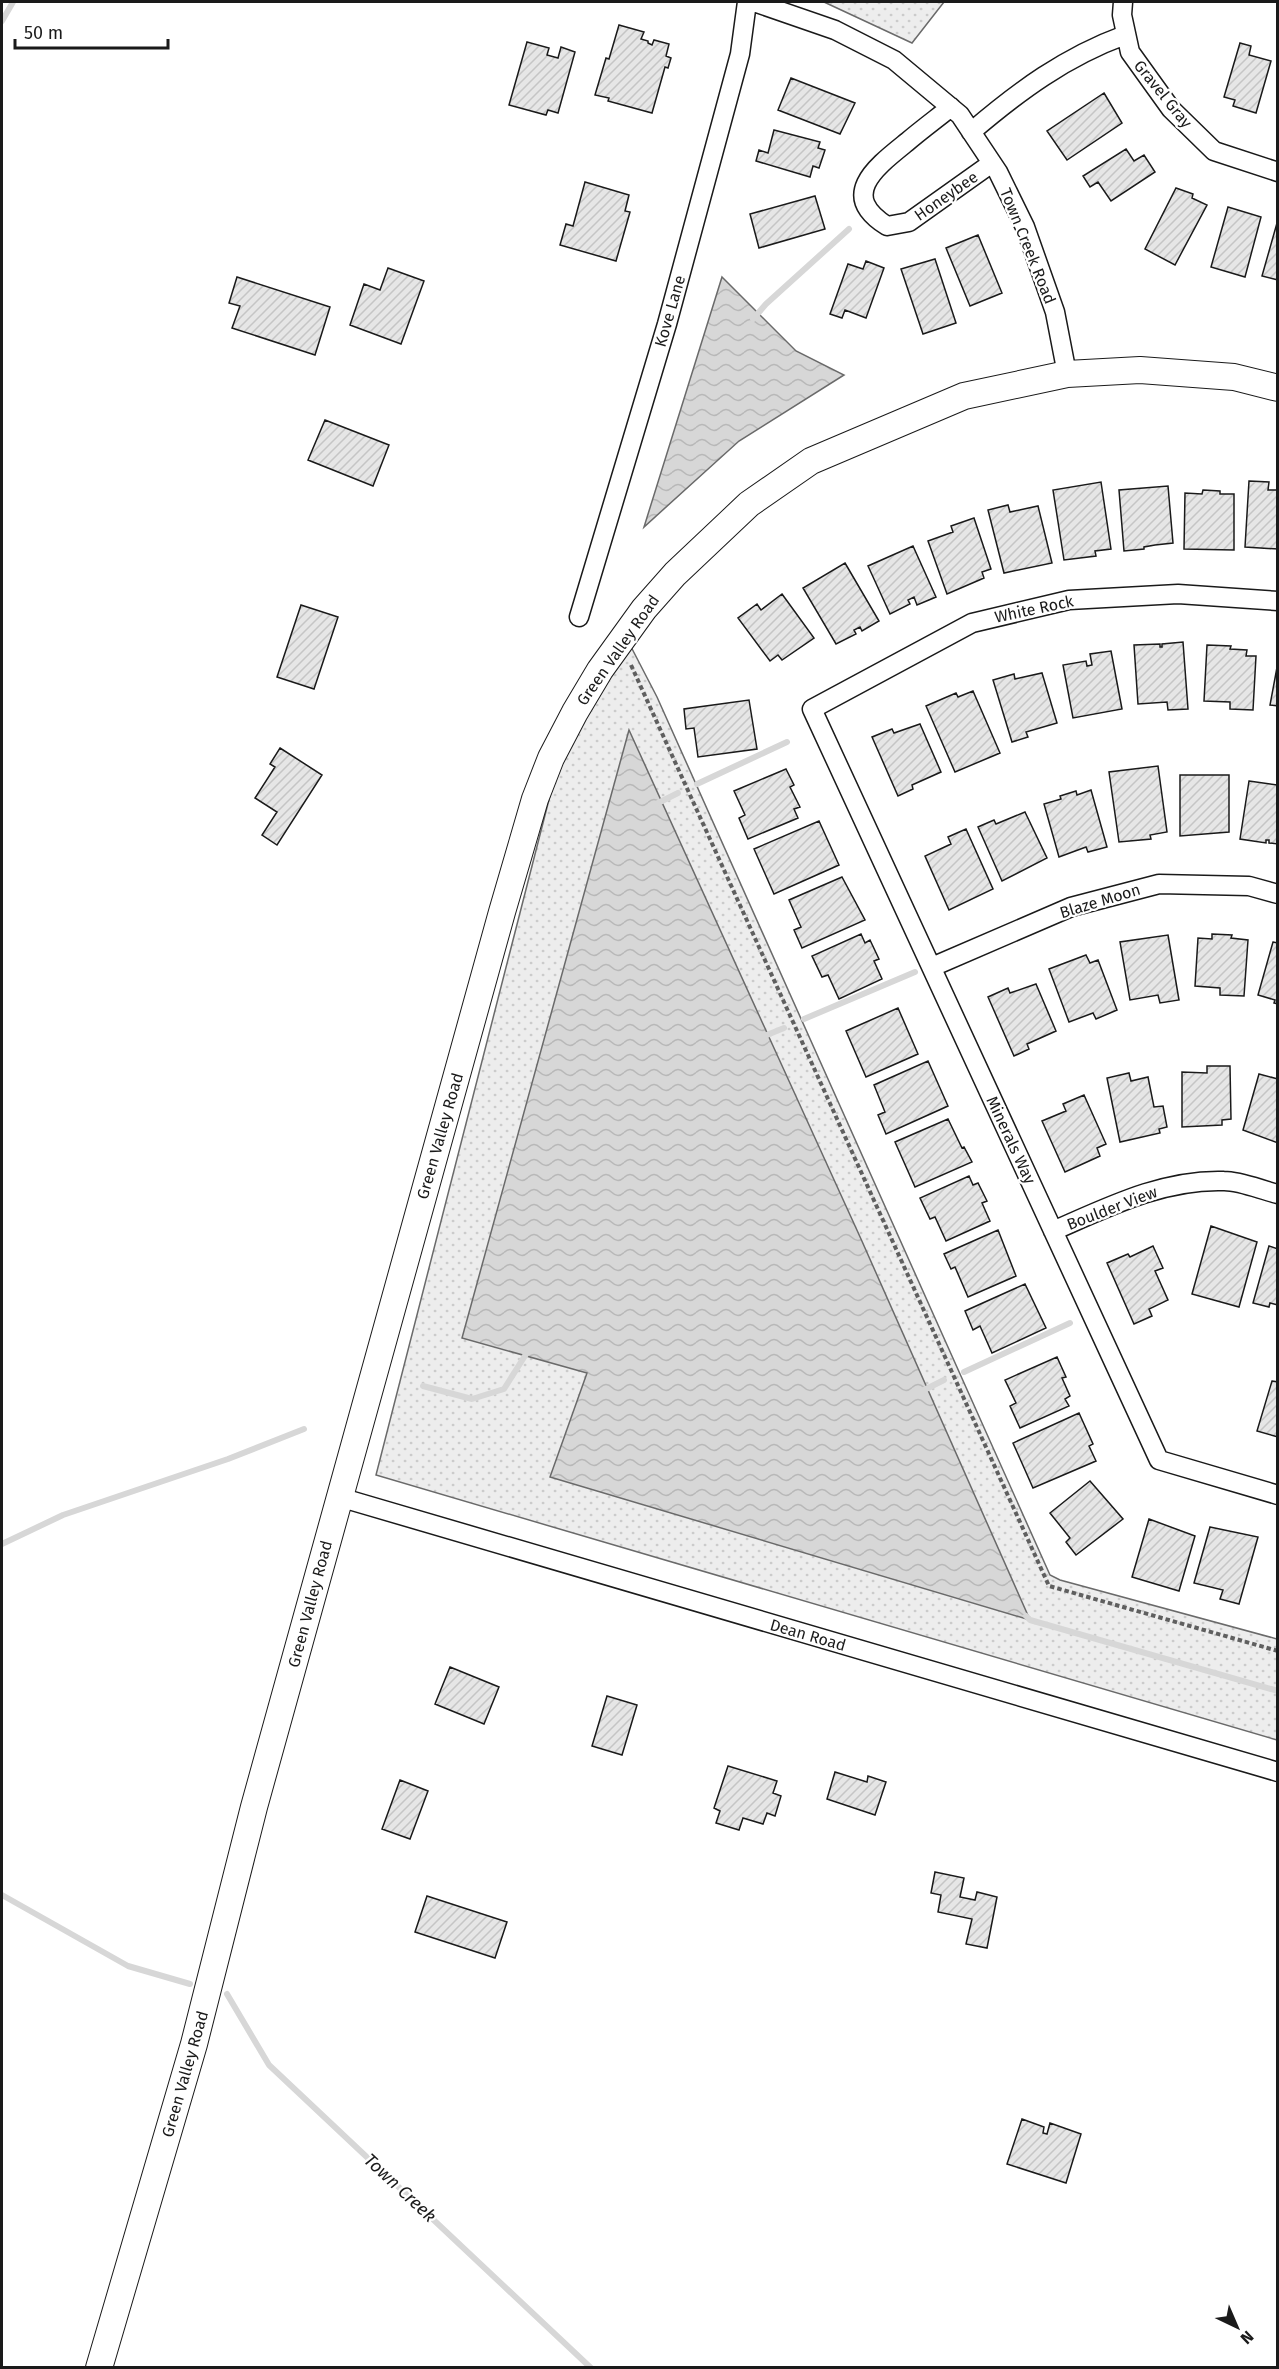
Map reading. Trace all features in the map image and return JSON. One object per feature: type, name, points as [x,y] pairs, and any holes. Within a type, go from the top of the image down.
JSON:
[{"type":"street","name":"Kove Lane","points":[[579,618],[666,324],[728,99],[740,54],[747,2]]},
{"type":"street","name":"Town Creek Road","points":[[754,2],[835,30],[894,60],[960,115],[992,163],[1025,227],[1055,312],[1066,374]]},
{"type":"street","name":"Gravel Gray","points":[[1123,2],[1122,15],[1130,52],[1171,109],[1206,146],[1214,151],[1278,172]]},
{"type":"street","points":[[971,132],[1052,69],[1093,47],[1125,35]]},
{"type":"street","name":"Honeybee","points":[[951,107],[880,163],[865,184],[863,201],[872,217],[888,226],[909,222],[992,163]]},
{"type":"street","name":"Green Valley Road","points":[[99,2367],[194,2044],[254,1807],[535,799],[551,758],[600,670],[644,609],[675,574],[749,504],[811,461],[964,396],[1066,374],[1140,370],[1234,377],[1278,388]]},
{"type":"street","name":"White Rock","points":[[812,709],[972,623],[1058,603],[1178,594],[1278,601]]},
{"type":"street","name":"Minerals Way","points":[[812,709],[1159,1460],[1278,1495]]},
{"type":"street","name":"Blaze Moon","points":[[932,967],[1071,907],[1159,884],[1249,886],[1278,894]]},
{"type":"street","name":"Boulder View","points":[[1053,1231],[1133,1197],[1174,1184],[1226,1180],[1278,1194]]},
{"type":"street","name":"Dean Road","points":[[339,1497],[1278,1772]]},
{"type":"path","points":[[621,643],[1049,1586],[1278,1652]]},
{"type":"shaded area","points":[[824,2],[944,2],[912,43]]},
{"type":"shaded area","points":[[628,641],[657,697],[1050,1575],[1060,1580],[1277,1639],[1277,1740],[376,1475],[564,741]]},
{"type":"water","points":[[722,277],[796,351],[844,375],[739,441],[644,527]]},
{"type":"water","points":[[629,730],[861,1239],[1030,1620],[550,1477],[587,1373],[462,1338]]},
{"type":"building","points":[[619,25],[644,32],[641,39],[652,45],[654,40],[669,44],[666,56],[671,58],[668,68],[665,67],[652,113],[608,101],[609,98],[595,95]]},
{"type":"building","points":[[527,42],[549,48],[547,55],[558,58],[561,47],[575,52],[558,113],[548,110],[546,115],[509,105]]},
{"type":"building","points":[[1240,43],[1251,46],[1249,55],[1271,61],[1256,113],[1233,106],[1235,100],[1224,97]]},
{"type":"building","points":[[791,78],[855,103],[840,134],[778,110]]},
{"type":"building","points":[[1104,93],[1122,123],[1067,160],[1047,131]]},
{"type":"building","points":[[774,130],[820,142],[818,148],[825,150],[819,168],[813,166],[810,177],[756,161],[759,150],[768,153]]},
{"type":"building","points":[[1126,149],[1134,161],[1144,155],[1155,172],[1111,201],[1098,182],[1090,187],[1083,176]]},
{"type":"building","points":[[585,182],[629,195],[625,211],[630,212],[616,261],[560,245],[566,224],[573,226]]},
{"type":"building","points":[[1176,188],[1193,194],[1192,198],[1207,205],[1175,265],[1145,249]]},
{"type":"building","points":[[815,196],[825,229],[759,248],[750,214]]},
{"type":"building","points":[[1228,207],[1261,217],[1245,277],[1211,267]]},
{"type":"building","points":[[1278,223],[1278,280],[1262,276]]},
{"type":"building","points":[[978,235],[1002,293],[970,306],[946,248]]},
{"type":"building","points":[[935,259],[956,323],[923,334],[901,269]]},
{"type":"building","points":[[866,261],[884,268],[866,318],[845,310],[842,318],[830,314],[848,264],[863,269]]},
{"type":"building","points":[[388,268],[424,281],[401,344],[350,325],[364,284],[380,290]]},
{"type":"building","points":[[237,277],[330,307],[315,355],[232,328],[240,306],[229,303]]},
{"type":"building","points":[[325,420],[389,445],[373,486],[308,460]]},
{"type":"building","points":[[1249,481],[1269,482],[1268,490],[1278,490],[1278,549],[1245,547]]},
{"type":"building","points":[[1101,482],[1111,549],[1095,551],[1096,556],[1064,560],[1053,490]]},
{"type":"building","points":[[1168,486],[1173,543],[1124,551],[1119,490]]},
{"type":"building","points":[[1203,490],[1234,494],[1234,550],[1184,549],[1185,493],[1202,494]]},
{"type":"building","points":[[1008,505],[1010,512],[1038,506],[1052,563],[1004,573],[988,510]]},
{"type":"building","points":[[974,518],[991,569],[982,572],[984,578],[947,594],[928,541],[953,532],[951,526]]},
{"type":"building","points":[[913,546],[936,597],[917,605],[914,597],[908,600],[910,604],[890,614],[868,566]]},
{"type":"building","points":[[845,563],[879,621],[862,631],[860,627],[854,630],[856,634],[836,644],[803,588]]},
{"type":"building","points":[[782,594],[814,638],[782,660],[778,655],[770,661],[738,618],[757,604],[761,610]]},
{"type":"building","points":[[301,605],[338,617],[314,689],[277,677]]},
{"type":"building","points":[[1183,642],[1188,709],[1168,710],[1167,702],[1138,704],[1134,645],[1160,644],[1162,647],[1162,644]]},
{"type":"building","points":[[1207,645],[1231,646],[1230,649],[1247,650],[1246,656],[1256,656],[1253,710],[1230,709],[1230,702],[1204,701]]},
{"type":"building","points":[[1111,651],[1122,709],[1073,718],[1063,665],[1086,661],[1087,666],[1092,665],[1090,654]]},
{"type":"building","points":[[1278,662],[1278,706],[1270,705]]},
{"type":"building","points":[[1042,673],[1057,723],[1026,732],[1028,737],[1012,742],[993,680],[1014,674],[1015,679]]},
{"type":"building","points":[[973,691],[1000,753],[955,772],[926,706],[956,693],[958,697]]},
{"type":"building","points":[[749,700],[757,749],[698,757],[694,728],[686,729],[684,709]]},
{"type":"building","points":[[920,724],[941,772],[912,785],[913,789],[898,796],[872,737],[892,729],[894,733]]},
{"type":"building","points":[[280,748],[322,775],[277,845],[262,835],[277,812],[255,798],[275,767],[270,764]]},
{"type":"building","points":[[1158,766],[1167,832],[1150,835],[1151,839],[1119,842],[1109,772]]},
{"type":"building","points":[[786,769],[794,785],[790,787],[800,807],[794,809],[798,818],[748,839],[739,818],[745,815],[734,791]]},
{"type":"building","points":[[1180,775],[1229,775],[1229,832],[1180,836]]},
{"type":"building","points":[[1249,781],[1277,785],[1278,783],[1278,844],[1269,843],[1269,840],[1266,840],[1266,843],[1240,839]]},
{"type":"building","points":[[1091,790],[1107,847],[1088,852],[1086,847],[1059,857],[1044,804],[1076,791],[1077,795]]},
{"type":"building","points":[[1025,812],[1047,858],[1002,881],[978,827],[994,820],[996,824]]},
{"type":"building","points":[[819,821],[839,865],[774,894],[754,849]]},
{"type":"building","points":[[966,829],[993,889],[949,910],[925,856],[951,844],[948,837]]},
{"type":"building","points":[[842,877],[865,920],[802,948],[794,930],[801,927],[789,900]]},
{"type":"building","points":[[861,934],[865,943],[870,940],[879,959],[874,961],[882,979],[839,999],[828,975],[822,977],[812,956]]},
{"type":"building","points":[[1212,934],[1232,935],[1231,938],[1248,940],[1244,996],[1220,995],[1220,988],[1195,986],[1198,938],[1212,939]]},
{"type":"building","points":[[1168,935],[1179,1000],[1160,1003],[1158,995],[1130,1000],[1120,942]]},
{"type":"building","points":[[1273,942],[1278,943],[1278,1004],[1274,1003],[1275,1000],[1258,995]]},
{"type":"building","points":[[1086,955],[1090,963],[1098,960],[1117,1010],[1096,1019],[1093,1013],[1069,1022],[1049,969]]},
{"type":"building","points":[[1036,984],[1056,1031],[1027,1044],[1029,1049],[1014,1056],[988,997],[1008,988],[1010,993]]},
{"type":"building","points":[[898,1008],[918,1054],[866,1077],[846,1031]]},
{"type":"building","points":[[928,1061],[948,1106],[886,1134],[878,1115],[885,1112],[874,1085]]},
{"type":"building","points":[[1207,1066],[1230,1066],[1231,1119],[1222,1120],[1222,1125],[1182,1127],[1182,1072],[1207,1073]]},
{"type":"building","points":[[1129,1073],[1131,1081],[1148,1077],[1154,1107],[1163,1106],[1167,1127],[1159,1129],[1160,1133],[1120,1142],[1107,1078]]},
{"type":"building","points":[[1259,1074],[1278,1079],[1278,1143],[1243,1130]]},
{"type":"building","points":[[1084,1095],[1106,1144],[1097,1148],[1100,1156],[1065,1172],[1042,1121],[1066,1111],[1063,1104]]},
{"type":"building","points":[[948,1119],[962,1148],[964,1147],[972,1162],[915,1187],[895,1142]]},
{"type":"building","points":[[969,1176],[973,1185],[978,1183],[987,1201],[982,1203],[990,1221],[946,1241],[935,1217],[930,1219],[920,1198]]},
{"type":"building","points":[[1211,1226],[1257,1242],[1239,1307],[1192,1294]]},
{"type":"building","points":[[998,1230],[1016,1276],[968,1297],[955,1267],[951,1269],[944,1254]]},
{"type":"building","points":[[1153,1246],[1163,1268],[1155,1271],[1168,1300],[1149,1309],[1152,1316],[1134,1324],[1107,1263],[1128,1254],[1130,1257]]},
{"type":"building","points":[[1269,1246],[1278,1249],[1278,1305],[1270,1303],[1269,1307],[1253,1303]]},
{"type":"building","points":[[1025,1284],[1046,1328],[992,1353],[980,1326],[973,1330],[965,1311]]},
{"type":"building","points":[[1057,1357],[1066,1377],[1062,1378],[1070,1396],[1065,1399],[1069,1406],[1020,1428],[1010,1406],[1016,1403],[1005,1380]]},
{"type":"building","points":[[1272,1381],[1278,1382],[1278,1437],[1257,1431]]},
{"type":"building","points":[[1079,1413],[1093,1444],[1089,1446],[1096,1461],[1033,1488],[1013,1443]]},
{"type":"building","points":[[1090,1481],[1123,1519],[1076,1555],[1066,1542],[1070,1538],[1050,1513]]},
{"type":"building","points":[[1149,1519],[1195,1536],[1179,1591],[1132,1577]]},
{"type":"building","points":[[1210,1527],[1258,1537],[1239,1604],[1220,1599],[1223,1590],[1194,1583]]},
{"type":"building","points":[[450,1667],[499,1687],[484,1724],[435,1704]]},
{"type":"building","points":[[607,1696],[637,1705],[622,1755],[592,1746]]},
{"type":"building","points":[[728,1766],[777,1781],[773,1793],[781,1796],[775,1816],[767,1813],[763,1824],[743,1818],[739,1830],[716,1823],[720,1811],[714,1808]]},
{"type":"building","points":[[835,1772],[867,1782],[868,1776],[886,1782],[875,1815],[827,1799]]},
{"type":"building","points":[[400,1780],[428,1791],[410,1839],[382,1829]]},
{"type":"building","points":[[935,1872],[964,1878],[960,1897],[975,1900],[977,1892],[997,1897],[987,1948],[966,1944],[972,1919],[938,1912],[941,1895],[931,1893]]},
{"type":"building","points":[[427,1896],[507,1922],[495,1958],[415,1932]]},
{"type":"building","points":[[1022,2119],[1044,2127],[1043,2133],[1047,2134],[1050,2123],[1081,2134],[1066,2183],[1007,2164]]},
{"type":"waterway","points":[[2,21],[13,2]]},
{"type":"waterway","points":[[753,319],[766,304],[849,229]]},
{"type":"waterway","points":[[697,784],[787,742]]},
{"type":"waterway","points":[[654,805],[678,793]]},
{"type":"waterway","points":[[804,1019],[915,972]]},
{"type":"waterway","points":[[762,1037],[784,1028]]},
{"type":"waterway","points":[[964,1372],[1070,1323]]},
{"type":"waterway","points":[[423,1386],[472,1399],[504,1389],[528,1351]]},
{"type":"waterway","points":[[920,1392],[944,1380]]},
{"type":"waterway","points":[[2,1544],[63,1515],[228,1459],[304,1429]]},
{"type":"waterway","points":[[1026,1616],[1030,1620],[1278,1691]]},
{"type":"waterway","name":"Town Creek","points":[[2,1895],[128,1966],[190,1984]]},
{"type":"waterway","name":"Town Creek","points":[[227,1994],[269,2065],[591,2368]]}]
